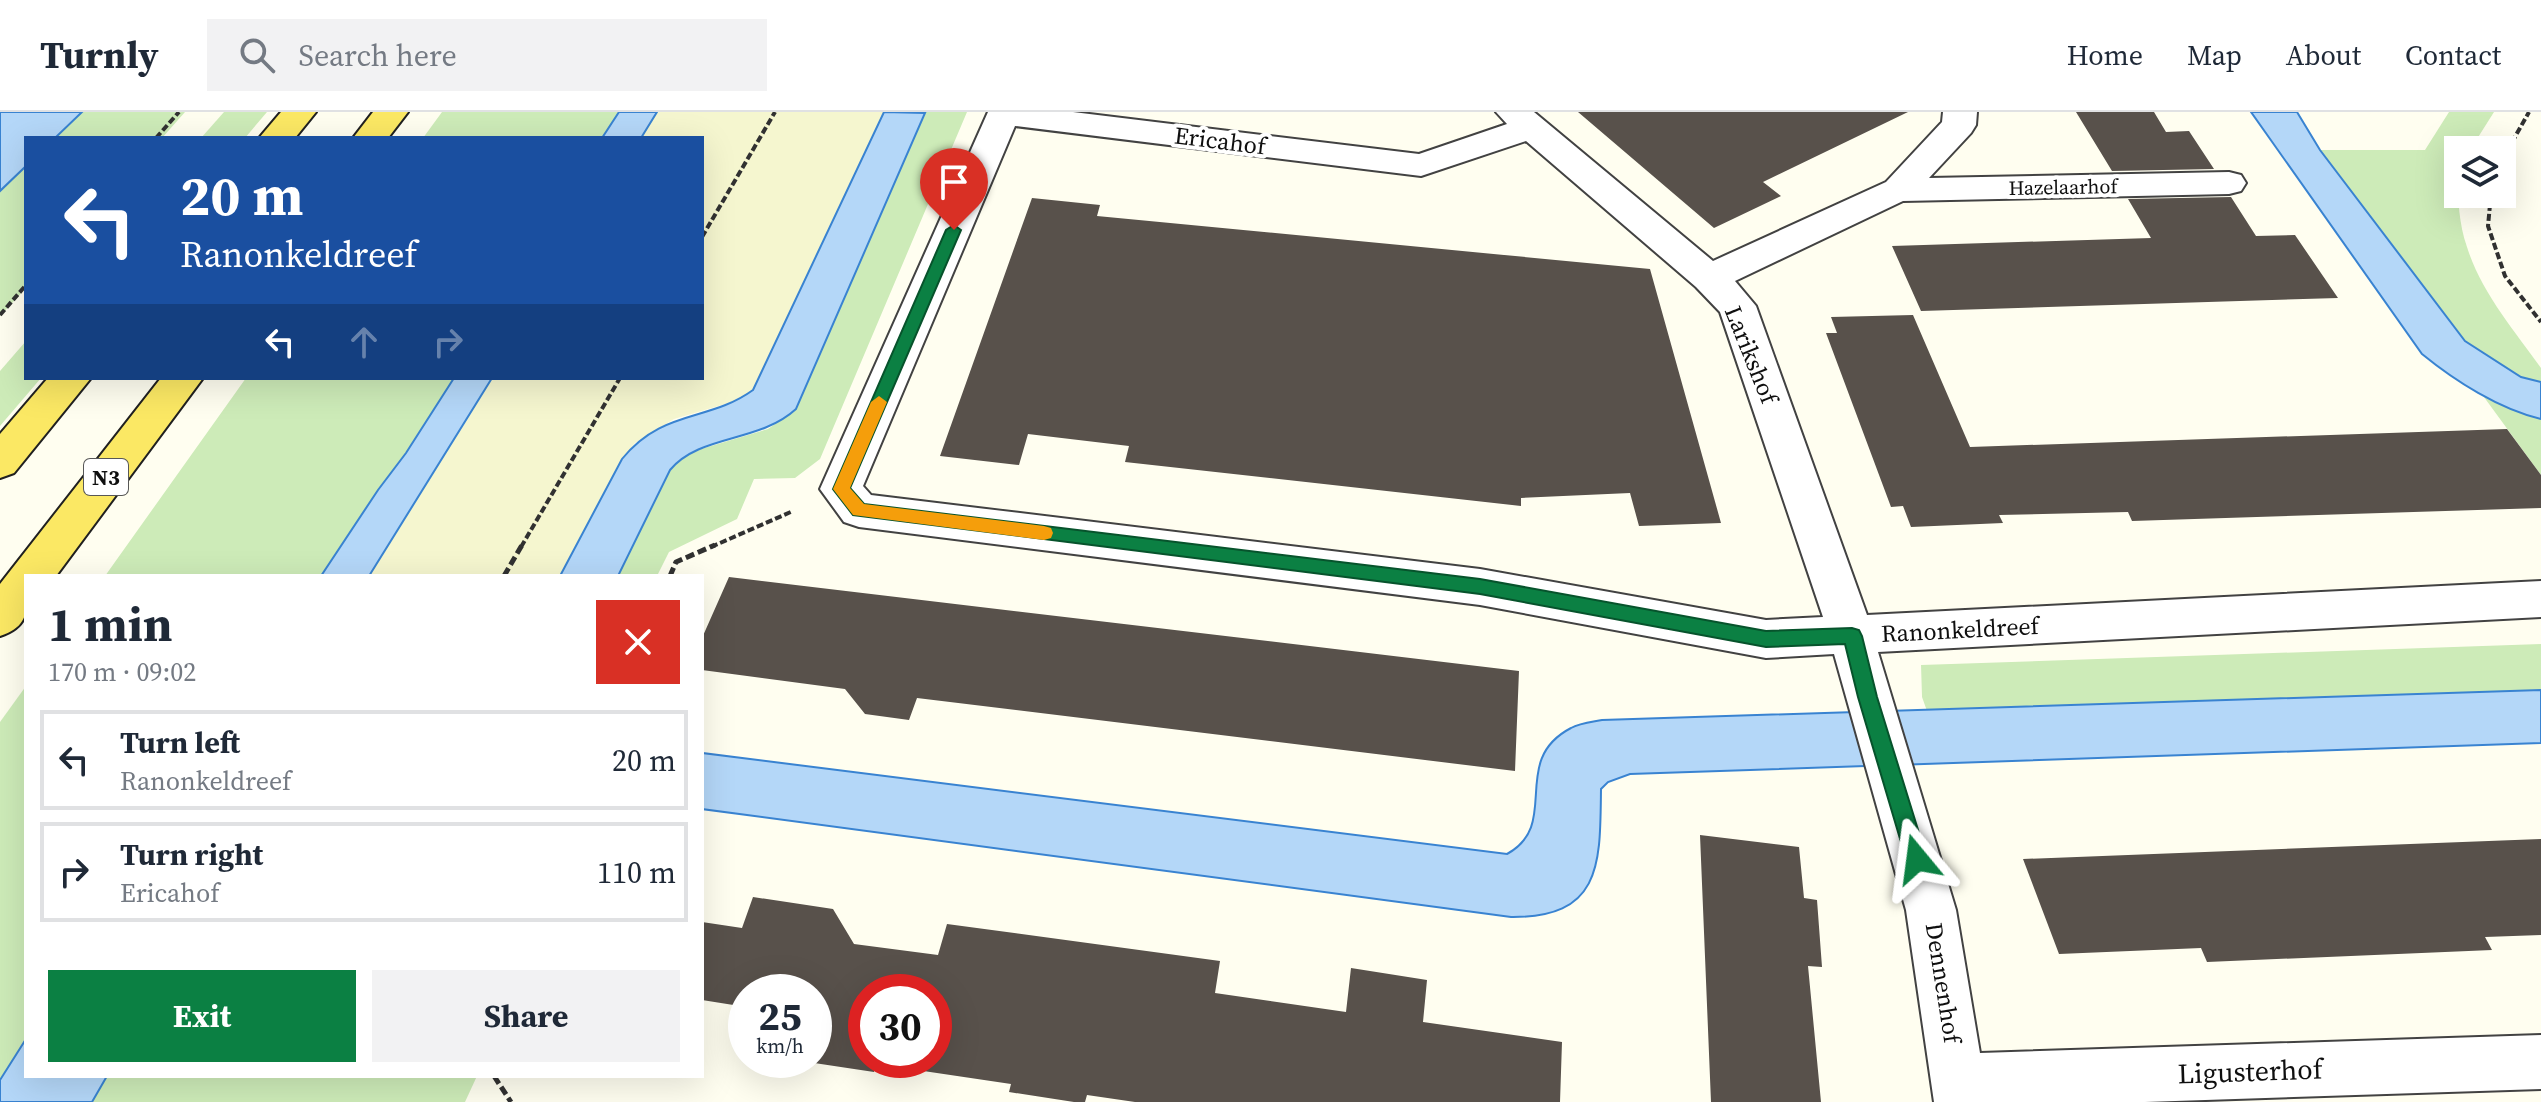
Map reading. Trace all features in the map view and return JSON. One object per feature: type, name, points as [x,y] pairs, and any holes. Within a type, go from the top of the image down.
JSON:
[{"type":"main road","points":[[278,136],[299,112]]},
{"type":"main road","points":[[372,136],[391,112]]},
{"type":"main road","points":[[0,462],[69,380]]},
{"type":"main road","name":"N3","points":[[33,574],[181,380]]},
{"type":"main road","points":[[0,618],[24,585]]},
{"type":"street","name":"Hazelaarhof","points":[[1709,278],[1898,190],[1959,125],[1960,112]]},
{"type":"street","name":"Ericahof","points":[[850,500],[1003,114],[1421,165],[1522,120]]},
{"type":"street","name":"Larikshof","points":[[1522,120],[1709,278],[1737,306],[1852,636]]},
{"type":"street","name":"Hazelaarhof","points":[[1898,190],[2229,183]]},
{"type":"street","name":"Ranonkeldreef","points":[[850,500],[1480,587],[1766,639],[2541,599]]},
{"type":"street","name":"Dennenhof","points":[[1852,636],[1867,697],[1931,910],[1960,1091]]},
{"type":"street","name":"Ligusterhof","points":[[1960,1091],[2541,1062]]},
{"type":"path","points":[[158,136],[179,112]]},
{"type":"path","points":[[704,234],[775,112]]},
{"type":"path","points":[[2516,136],[2529,112]]},
{"type":"path","points":[[2490,208],[2488,226],[2505,276],[2541,322]]},
{"type":"path","points":[[0,315],[24,287]]},
{"type":"path","points":[[505,574],[619,380]]},
{"type":"path","points":[[671,574],[676,562],[850,500]]},
{"type":"path","points":[[495,1078],[511,1102]]},
{"type":"green space","points":[[0,112],[185,112],[164,136],[24,136],[24,290],[0,316]]},
{"type":"green space","points":[[224,112],[267,112],[247,136],[203,136]]},
{"type":"green space","points":[[442,112],[619,112],[603,136],[424,136]]},
{"type":"green space","points":[[657,112],[884,112],[753,390],[739,400],[674,419],[635,443],[622,459],[561,574],[370,574],[491,380],[704,380],[704,136],[642,136]]},
{"type":"green space","points":[[925,112],[967,112],[820,459],[795,478],[754,479],[737,519],[669,552],[658,574],[619,574],[670,470],[680,458],[768,429],[796,409]]},
{"type":"green space","points":[[2449,112],[2494,112],[2479,136],[2444,136],[2444,208],[2459,208],[2473,264],[2499,310],[2541,368],[2541,382],[2521,377],[2465,341],[2320,150],[2425,150]]},
{"type":"green space","points":[[24,343],[24,380],[39,380],[0,426],[0,371]]},
{"type":"green space","points":[[245,380],[453,380],[322,574],[106,574]]},
{"type":"green space","points":[[2481,393],[2511,409],[2541,419],[2541,475]]},
{"type":"green space","points":[[2541,644],[2541,690],[1927,711],[1922,697],[1921,665]]},
{"type":"green space","points":[[24,689],[24,1042],[0,1080],[0,722]]},
{"type":"green space","points":[[106,1078],[476,1078],[465,1102],[92,1102]]},
{"type":"water","points":[[0,112],[82,112],[57,136],[24,136],[24,168],[0,191]]},
{"type":"water","points":[[619,112],[657,112],[642,136],[603,136]]},
{"type":"water","points":[[884,112],[925,113],[796,409],[765,428],[697,450],[670,470],[619,574],[561,574],[622,459],[637,443],[669,424],[720,407],[753,390]]},
{"type":"water","points":[[2251,112],[2297,112],[2320,150],[2465,341],[2521,377],[2541,382],[2541,419],[2478,393],[2422,354]]},
{"type":"water","points":[[453,380],[491,380],[370,574],[322,574],[378,490]]},
{"type":"water","points":[[2541,690],[2541,743],[1630,774],[1608,782],[1601,789],[1596,862],[1590,881],[1580,896],[1564,908],[1541,915],[1511,917],[704,809],[704,753],[1507,854],[1523,841],[1531,826],[1542,757],[1552,742],[1575,726],[1602,720]]},
{"type":"water","points":[[24,1042],[24,1078],[106,1078],[92,1102],[0,1102],[0,1080]]},
{"type":"building","points":[[1578,112],[1908,112],[1763,182],[1781,196],[1714,228]]},
{"type":"building","points":[[2076,112],[2154,112],[2166,132],[2189,131],[2214,169],[2112,171]]},
{"type":"building","points":[[2231,197],[2256,236],[2295,235],[2338,298],[1921,311],[1892,246],[2151,238],[2128,199]]},
{"type":"building","points":[[1032,198],[1100,205],[1097,216],[1650,269],[1721,523],[1639,526],[1630,493],[1521,498],[1521,506],[1125,462],[1129,446],[1028,434],[1019,465],[940,456]]},
{"type":"building","points":[[1913,315],[1970,447],[2507,429],[2541,475],[2541,508],[2132,521],[2128,512],[1999,515],[2003,523],[1911,527],[1903,506],[1891,507],[1826,333],[1837,333],[1831,317]]},
{"type":"building","points":[[729,577],[1519,671],[1515,771],[917,698],[909,720],[865,714],[845,689],[704,670],[704,633]]},
{"type":"building","points":[[1700,835],[1799,847],[1804,898],[1817,900],[1822,967],[1808,966],[1821,1102],[1711,1102]]},
{"type":"building","points":[[2541,839],[2541,935],[2485,937],[2492,950],[2207,962],[2201,948],[2059,954],[2023,859]]},
{"type":"building","points":[[753,897],[833,909],[854,944],[938,955],[947,924],[1220,961],[1215,993],[1346,1012],[1351,968],[1427,980],[1423,1022],[1562,1042],[1560,1102],[1135,1102],[1087,1095],[1085,1102],[1074,1102],[1009,1092],[1011,1084],[952,1075],[952,974],[848,974],[848,1068],[832,1066],[832,974],[728,974],[728,1004],[704,1000],[704,922],[742,928]]},
{"type":"slow traffic","points":[[879,402],[841,489],[859,510],[1044,533]]},
{"type":"route","points":[[954,230],[841,489],[859,510],[1480,587],[1766,639],[1852,636],[1867,697],[1917,859]]}]
